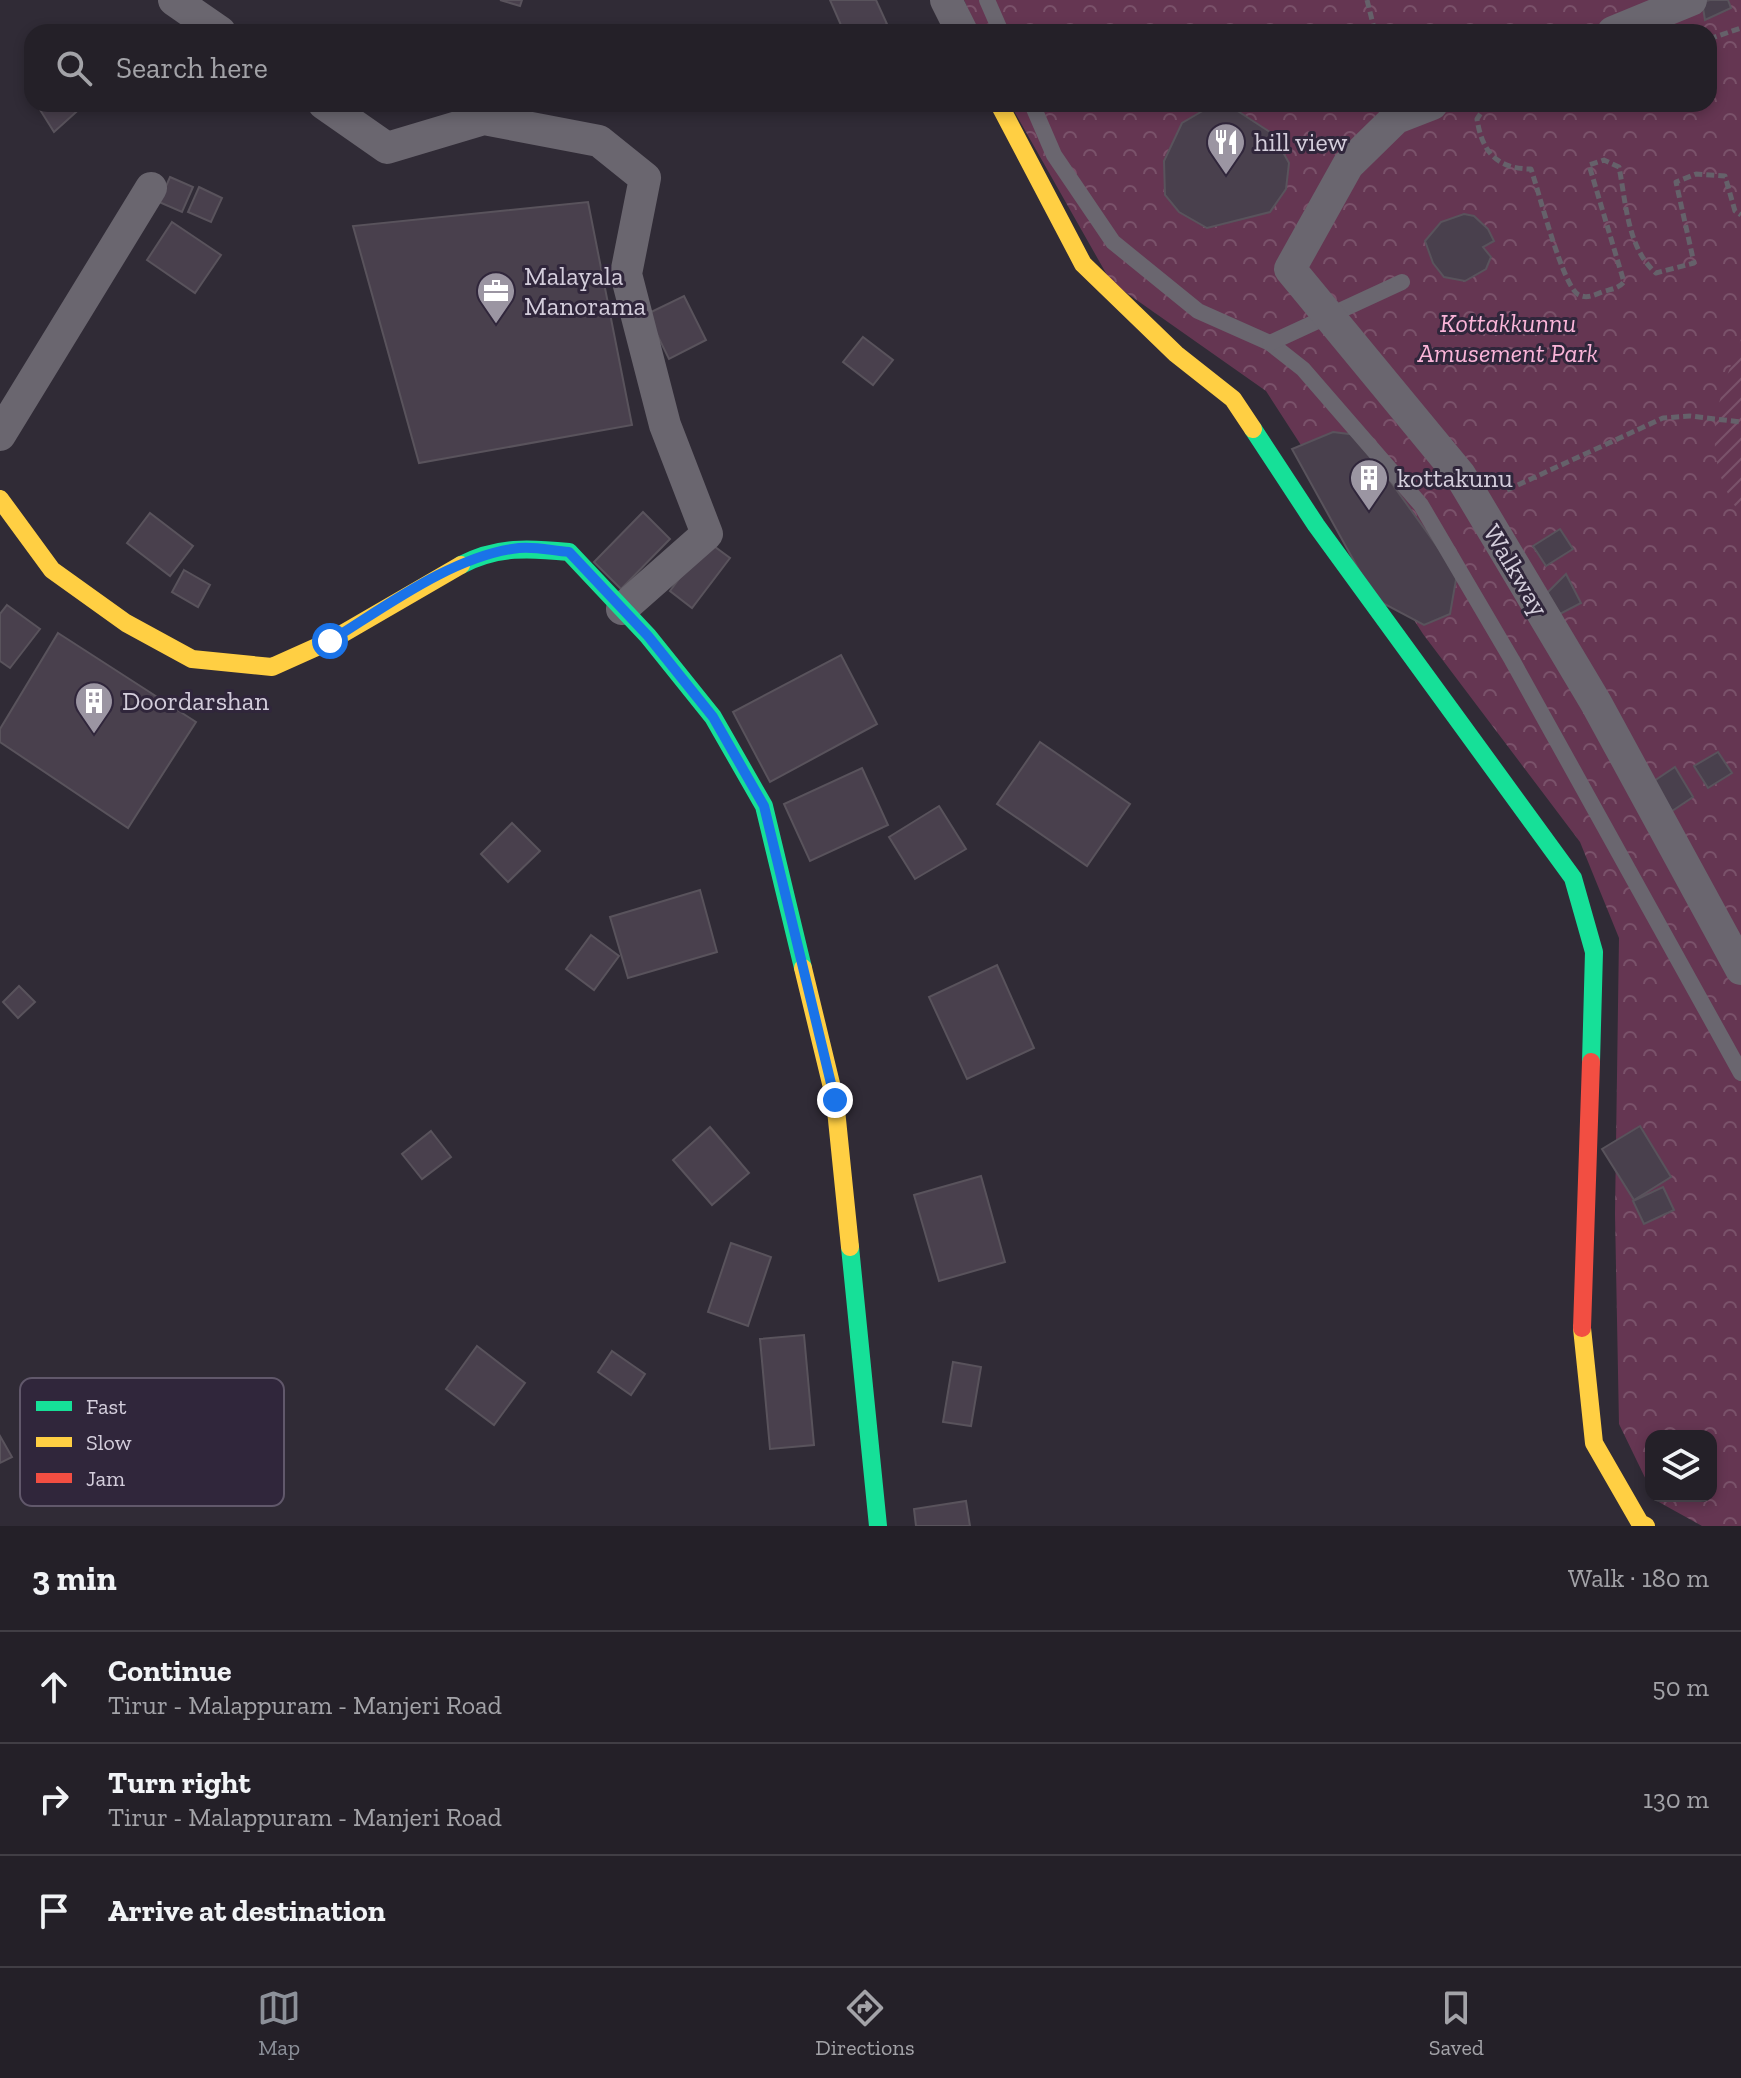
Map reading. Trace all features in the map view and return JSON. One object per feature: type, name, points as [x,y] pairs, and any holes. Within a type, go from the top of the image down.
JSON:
[{"type":"main road","points":[[1003,112],[1083,264],[1176,354],[1233,399],[1316,525],[1573,878],[1594,952],[1582,1336],[1594,1443],[1640,1523],[1646,1526]]},
{"type":"main road","points":[[0,499],[52,570],[126,623],[192,659],[272,667],[330,641],[397,599],[480,555],[522,547],[569,552],[622,609],[713,717],[764,806],[835,1100],[878,1526]]},
{"type":"street","points":[[174,0],[208,24]]},
{"type":"street","points":[[946,0],[958,24]]},
{"type":"street","points":[[1632,24],[1691,0]]},
{"type":"street","points":[[335,112],[387,148],[484,119],[599,141],[645,178],[626,274],[665,425],[707,534],[622,609]]},
{"type":"street","name":"Walkway","points":[[1411,112],[1396,118],[1348,165],[1290,269],[1460,475],[1596,703],[1741,969]]},
{"type":"street","points":[[0,435],[151,188]]},
{"type":"lane","points":[[987,0],[998,24]]},
{"type":"lane","points":[[1035,112],[1054,155],[1113,242],[1198,311],[1270,343],[1303,369],[1421,505],[1512,660],[1741,1073]]},
{"type":"lane","points":[[1270,343],[1402,282]]},
{"type":"path","points":[[1367,0],[1373,24]]},
{"type":"path","points":[[1717,36],[1741,28]]},
{"type":"path","points":[[1482,112],[1477,119],[1483,144],[1490,156],[1503,165],[1531,169],[1550,221],[1564,279],[1576,294],[1588,298],[1619,287],[1624,282],[1589,165],[1604,160],[1619,167],[1639,252],[1656,273],[1694,263],[1676,182],[1696,174],[1725,176],[1728,194],[1735,211],[1741,215]]},
{"type":"path","points":[[1477,504],[1663,418],[1690,416],[1741,422]]},
{"type":"green space","name":"Kottakkunnu Amusement Park","points":[[964,0],[1741,0],[1741,1526],[1702,1526],[1659,1502],[1717,1502],[1717,1430],[1645,1430],[1645,1478],[1619,1424],[1615,1214],[1619,938],[1580,842],[1423,634],[1266,391],[1111,282],[1015,112],[1717,112],[1717,24],[974,24]]},
{"type":"green space","points":[[1741,339],[1741,515],[1727,493],[1719,471],[1715,428],[1724,384]]},
{"type":"building","points":[[500,0],[522,0],[520,6]]},
{"type":"building","points":[[830,0],[876,0],[887,24],[840,24]]},
{"type":"building","points":[[1728,0],[1731,8],[1705,20],[1702,2]]},
{"type":"building","points":[[41,112],[76,112],[54,132]]},
{"type":"building","name":"hill view","points":[[1201,112],[1239,112],[1273,134],[1289,163],[1286,189],[1270,212],[1207,228],[1179,212],[1165,195],[1164,161],[1182,123]]},
{"type":"building","points":[[170,177],[193,187],[182,212],[159,202]]},
{"type":"building","points":[[199,187],[222,198],[211,222],[188,212]]},
{"type":"building","name":"Malayala Manorama","points":[[588,202],[632,425],[419,463],[353,226]]},
{"type":"building","points":[[1464,214],[1474,216],[1488,229],[1494,241],[1483,247],[1491,257],[1486,269],[1465,281],[1444,277],[1433,263],[1425,241],[1441,222]]},
{"type":"building","points":[[172,222],[221,255],[195,293],[147,260]]},
{"type":"building","points":[[684,296],[706,340],[669,359],[647,314]]},
{"type":"building","points":[[863,337],[893,360],[873,385],[843,362]]},
{"type":"building","name":"kottakunu","points":[[1333,432],[1357,435],[1457,574],[1450,614],[1424,625],[1375,599],[1292,449]]},
{"type":"building","points":[[643,512],[670,539],[621,589],[594,562]]},
{"type":"building","points":[[150,513],[193,546],[170,576],[127,543]]},
{"type":"building","points":[[1560,529],[1573,549],[1546,566],[1533,546]]},
{"type":"building","points":[[707,541],[730,558],[692,608],[670,591]]},
{"type":"building","points":[[184,570],[210,585],[198,607],[172,592]]},
{"type":"building","points":[[1566,574],[1581,603],[1558,615],[1545,595]]},
{"type":"building","points":[[7,605],[40,629],[10,668],[0,661],[0,614]]},
{"type":"building","name":"Doordarshan","points":[[58,633],[196,722],[128,828],[0,742],[0,729]]},
{"type":"building","points":[[841,655],[877,724],[770,782],[733,712]]},
{"type":"building","points":[[1040,742],[1130,804],[1087,866],[997,804]]},
{"type":"building","points":[[1718,752],[1732,773],[1708,788],[1694,766]]},
{"type":"building","points":[[1675,767],[1693,797],[1672,811],[1654,781]]},
{"type":"building","points":[[862,768],[888,825],[810,861],[784,804]]},
{"type":"building","points":[[939,806],[966,849],[915,879],[889,837]]},
{"type":"building","points":[[512,823],[540,851],[508,882],[481,854]]},
{"type":"building","points":[[700,890],[717,952],[628,978],[610,917]]},
{"type":"building","points":[[591,935],[619,956],[594,990],[566,969]]},
{"type":"building","points":[[997,965],[1034,1048],[967,1079],[929,997]]},
{"type":"building","points":[[19,986],[35,1002],[18,1018],[3,1002]]},
{"type":"building","points":[[1640,1126],[1671,1177],[1634,1200],[1602,1149]]},
{"type":"building","points":[[710,1127],[749,1173],[712,1205],[673,1160]]},
{"type":"building","points":[[431,1131],[451,1157],[422,1179],[402,1154]]},
{"type":"building","points":[[981,1176],[1005,1262],[939,1281],[914,1195]]},
{"type":"building","points":[[1663,1187],[1674,1210],[1644,1224],[1633,1201]]},
{"type":"building","points":[[731,1243],[771,1257],[748,1326],[708,1312]]},
{"type":"building","points":[[804,1335],[814,1445],[770,1449],[760,1339]]},
{"type":"building","points":[[477,1346],[525,1383],[494,1425],[446,1389]]},
{"type":"building","points":[[612,1351],[645,1374],[631,1395],[598,1372]]},
{"type":"building","points":[[953,1362],[981,1367],[971,1426],[943,1422]]},
{"type":"building","points":[[0,1436],[12,1457],[0,1463]]},
{"type":"building","points":[[966,1501],[970,1526],[916,1526],[914,1509]]},
{"type":"traffic: fast","points":[[1253,429],[1316,525],[1573,878],[1594,952],[1591,1062]]},
{"type":"traffic: fast","points":[[461,565],[501,551],[569,552],[648,636],[713,717],[764,806],[803,968]]},
{"type":"traffic: fast","points":[[850,1247],[878,1526]]},
{"type":"traffic: slow","points":[[1003,112],[1083,264],[1176,354],[1233,399],[1253,429]]},
{"type":"traffic: slow","points":[[0,499],[52,570],[126,623],[192,659],[272,667],[330,641],[461,565]]},
{"type":"traffic: slow","points":[[803,968],[835,1100],[850,1247]]},
{"type":"traffic: slow","points":[[1582,1328],[1594,1443],[1640,1523],[1646,1526]]},
{"type":"traffic: jam","points":[[1582,1328],[1591,1062]]},
{"type":"place","name":"hill view","points":[[1226,176]]},
{"type":"place","name":"Malayala Manorama","points":[[496,325]]},
{"type":"place","name":"kottakunu","points":[[1369,512]]},
{"type":"place","name":"Doordarshan","points":[[94,735]]},
{"type":"route","points":[[330,641],[397,599],[480,555],[522,547],[569,552],[648,636],[713,717],[764,806],[835,1100]]}]
